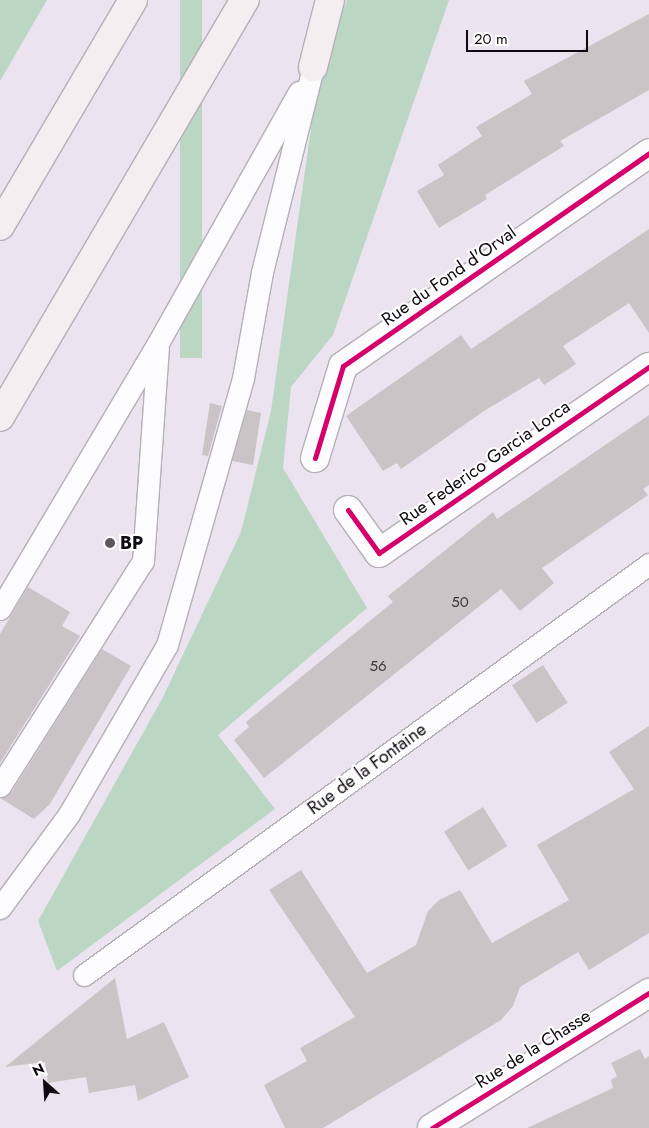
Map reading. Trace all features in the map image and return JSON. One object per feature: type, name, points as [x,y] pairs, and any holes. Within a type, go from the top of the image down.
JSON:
[{"type":"highway","points":[[0,226],[133,0]]},
{"type":"highway","points":[[0,417],[245,0]]},
{"type":"highway","points":[[313,67],[330,0]]},
{"type":"street","name":"Rue du Fond d'Orval","points":[[315,458],[343,366],[649,153]]},
{"type":"street","name":"Rue Federico Garcia Lorca","points":[[348,510],[379,552],[649,367]]},
{"type":"street","name":"Rue de la Chasse","points":[[432,1128],[649,993]]},
{"type":"lane","points":[[0,609],[158,343],[313,67]]},
{"type":"lane","points":[[0,908],[69,814],[167,645],[243,378],[262,272],[313,67]]},
{"type":"lane","points":[[0,786],[143,560],[158,343]]},
{"type":"lane","name":"Rue de la Fontaine","points":[[84,974],[649,564]]},
{"type":"green space","points":[[0,0],[47,0],[0,81]]},
{"type":"green space","points":[[180,0],[202,0],[202,358],[180,358]]},
{"type":"green space","points":[[347,0],[449,0],[333,335],[291,387],[283,468],[367,608],[218,735],[275,809],[57,971],[38,921],[163,697],[241,532],[271,411],[319,72]]},
{"type":"building","points":[[649,14],[649,90],[560,141],[564,146],[485,195],[487,199],[439,228],[417,191],[444,175],[438,165],[482,136],[476,127],[532,94],[524,81]]},
{"type":"building","points":[[649,229],[649,333],[629,303],[563,346],[576,364],[544,385],[539,378],[484,411],[401,469],[397,463],[383,471],[346,416],[461,335],[471,349]]},
{"type":"building","points":[[210,403],[222,406],[208,456],[202,455]]},
{"type":"building","points":[[247,410],[261,413],[253,465],[232,461]]},
{"type":"building","points":[[649,415],[649,485],[643,489],[648,495],[542,568],[554,583],[520,611],[501,589],[264,778],[234,740],[249,727],[246,722],[393,602],[388,596],[493,512],[497,519]]},
{"type":"building","points":[[28,587],[70,612],[62,626],[80,636],[0,763],[0,634]]},
{"type":"building","points":[[102,649],[131,666],[50,804],[34,819],[0,798],[11,793]]},
{"type":"building","points":[[543,665],[568,703],[536,723],[512,685]]},
{"type":"building","points":[[649,726],[649,933],[589,970],[578,952],[520,987],[513,1006],[501,1020],[323,1128],[285,1128],[264,1085],[307,1061],[300,1048],[355,1017],[269,890],[301,870],[367,973],[416,945],[428,911],[439,900],[460,890],[492,943],[569,900],[537,845],[634,789],[609,752]]},
{"type":"building","points":[[483,807],[507,846],[468,870],[444,831]]},
{"type":"building","points":[[115,978],[127,1039],[164,1022],[189,1077],[138,1101],[135,1085],[89,1093],[86,1077],[48,1083],[45,1062],[5,1067]]},
{"type":"building","points":[[640,1049],[645,1059],[649,1056],[649,1128],[527,1128],[613,1088],[611,1080],[617,1076],[611,1063]]},
{"type":"cycle path","points":[[315,458],[343,366],[649,153]]},
{"type":"cycle path","points":[[348,510],[379,553],[649,367]]},
{"type":"cycle path","points":[[432,1128],[649,993]]},
{"type":"place","name":"BP","points":[[110,543]]}]
